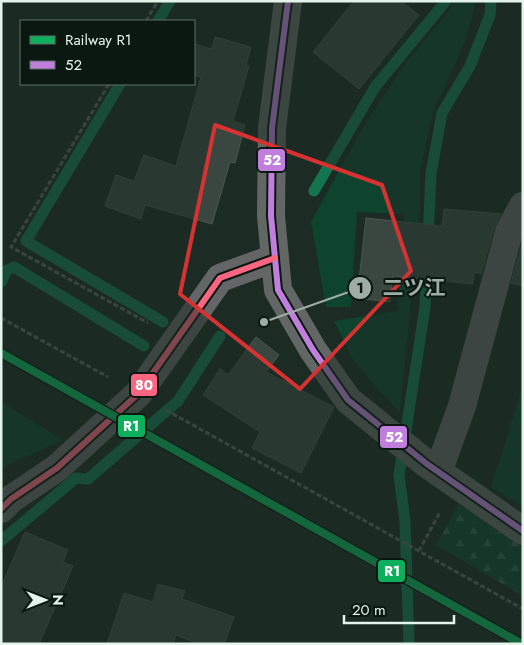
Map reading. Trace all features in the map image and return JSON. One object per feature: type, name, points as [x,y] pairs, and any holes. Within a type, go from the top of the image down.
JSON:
[{"type":"main road","points":[[288,1],[272,128],[271,216],[278,290],[313,350],[348,400],[440,473],[523,530]]},
{"type":"street","points":[[440,473],[462,406],[509,232],[523,206]]},
{"type":"street","points":[[1,509],[11,499],[57,468],[138,394],[220,278],[274,258]]},
{"type":"path","points":[[147,20],[158,1]]},
{"type":"path","points":[[108,85],[11,247],[177,339]]},
{"type":"path","points":[[1,318],[138,394]]},
{"type":"path","points":[[189,423],[523,609]]},
{"type":"path","points":[[419,551],[440,473]]},
{"type":"highlighted area","points":[[215,125],[382,185],[411,271],[300,389],[180,294]]},
{"type":"green space","points":[[454,1],[476,1],[465,42],[433,112],[420,172],[420,210],[400,412],[352,358],[334,321],[397,311],[404,214],[357,212],[351,307],[326,307],[311,222],[358,136],[404,65],[448,12]]},
{"type":"green space","points":[[523,385],[523,507],[491,487]]},
{"type":"green space","points":[[1,402],[63,440],[1,468]]},
{"type":"green space","points":[[459,504],[523,548],[523,596],[436,545]]},
{"type":"building","points":[[354,1],[401,1],[419,15],[359,89],[313,52]]},
{"type":"building","points":[[215,37],[251,47],[246,65],[249,66],[233,121],[245,125],[235,163],[230,162],[212,224],[145,205],[141,219],[105,206],[116,175],[134,181],[144,155],[176,166],[201,77],[195,75],[195,44],[212,49]]},
{"type":"building","points":[[444,209],[501,214],[494,228],[481,274],[474,272],[473,284],[393,276],[390,302],[357,298],[366,218],[442,226]]},
{"type":"building","points":[[523,241],[523,286],[511,283]]},
{"type":"building","points":[[256,337],[279,355],[266,372],[334,407],[301,473],[252,448],[260,432],[203,395],[220,369],[228,375]]},
{"type":"building","points":[[25,532],[68,550],[63,562],[73,566],[39,644],[1,644],[1,587]]},
{"type":"building","points":[[158,584],[185,591],[182,599],[234,617],[224,644],[199,644],[176,635],[173,644],[107,644],[124,593],[153,602]]},
{"type":"waterway","points":[[159,20],[170,1]]},
{"type":"waterway","points":[[314,191],[375,87],[446,1]]},
{"type":"waterway","points":[[428,239],[431,173],[442,113],[470,66],[490,15],[491,1]]},
{"type":"waterway","points":[[119,85],[26,241],[163,322]]},
{"type":"waterway","points":[[409,644],[405,522],[399,475],[425,307],[427,265]]},
{"type":"waterway","points":[[1,282],[7,270],[14,267],[144,346]]},
{"type":"waterway","points":[[1,541],[76,478],[88,479],[178,401],[220,336]]},
{"type":"rail line","name":"R1","points":[[1,353],[522,644]]},
{"type":"transit line","name":"52","points":[[288,1],[272,128],[271,216],[278,290],[313,350],[348,400],[427,464],[523,531]]},
{"type":"transit line","name":"80","points":[[1,509],[11,499],[57,468],[138,394],[220,278],[275,258]]},
{"type":"place","name":"二ツ江","points":[[264,322]]}]
